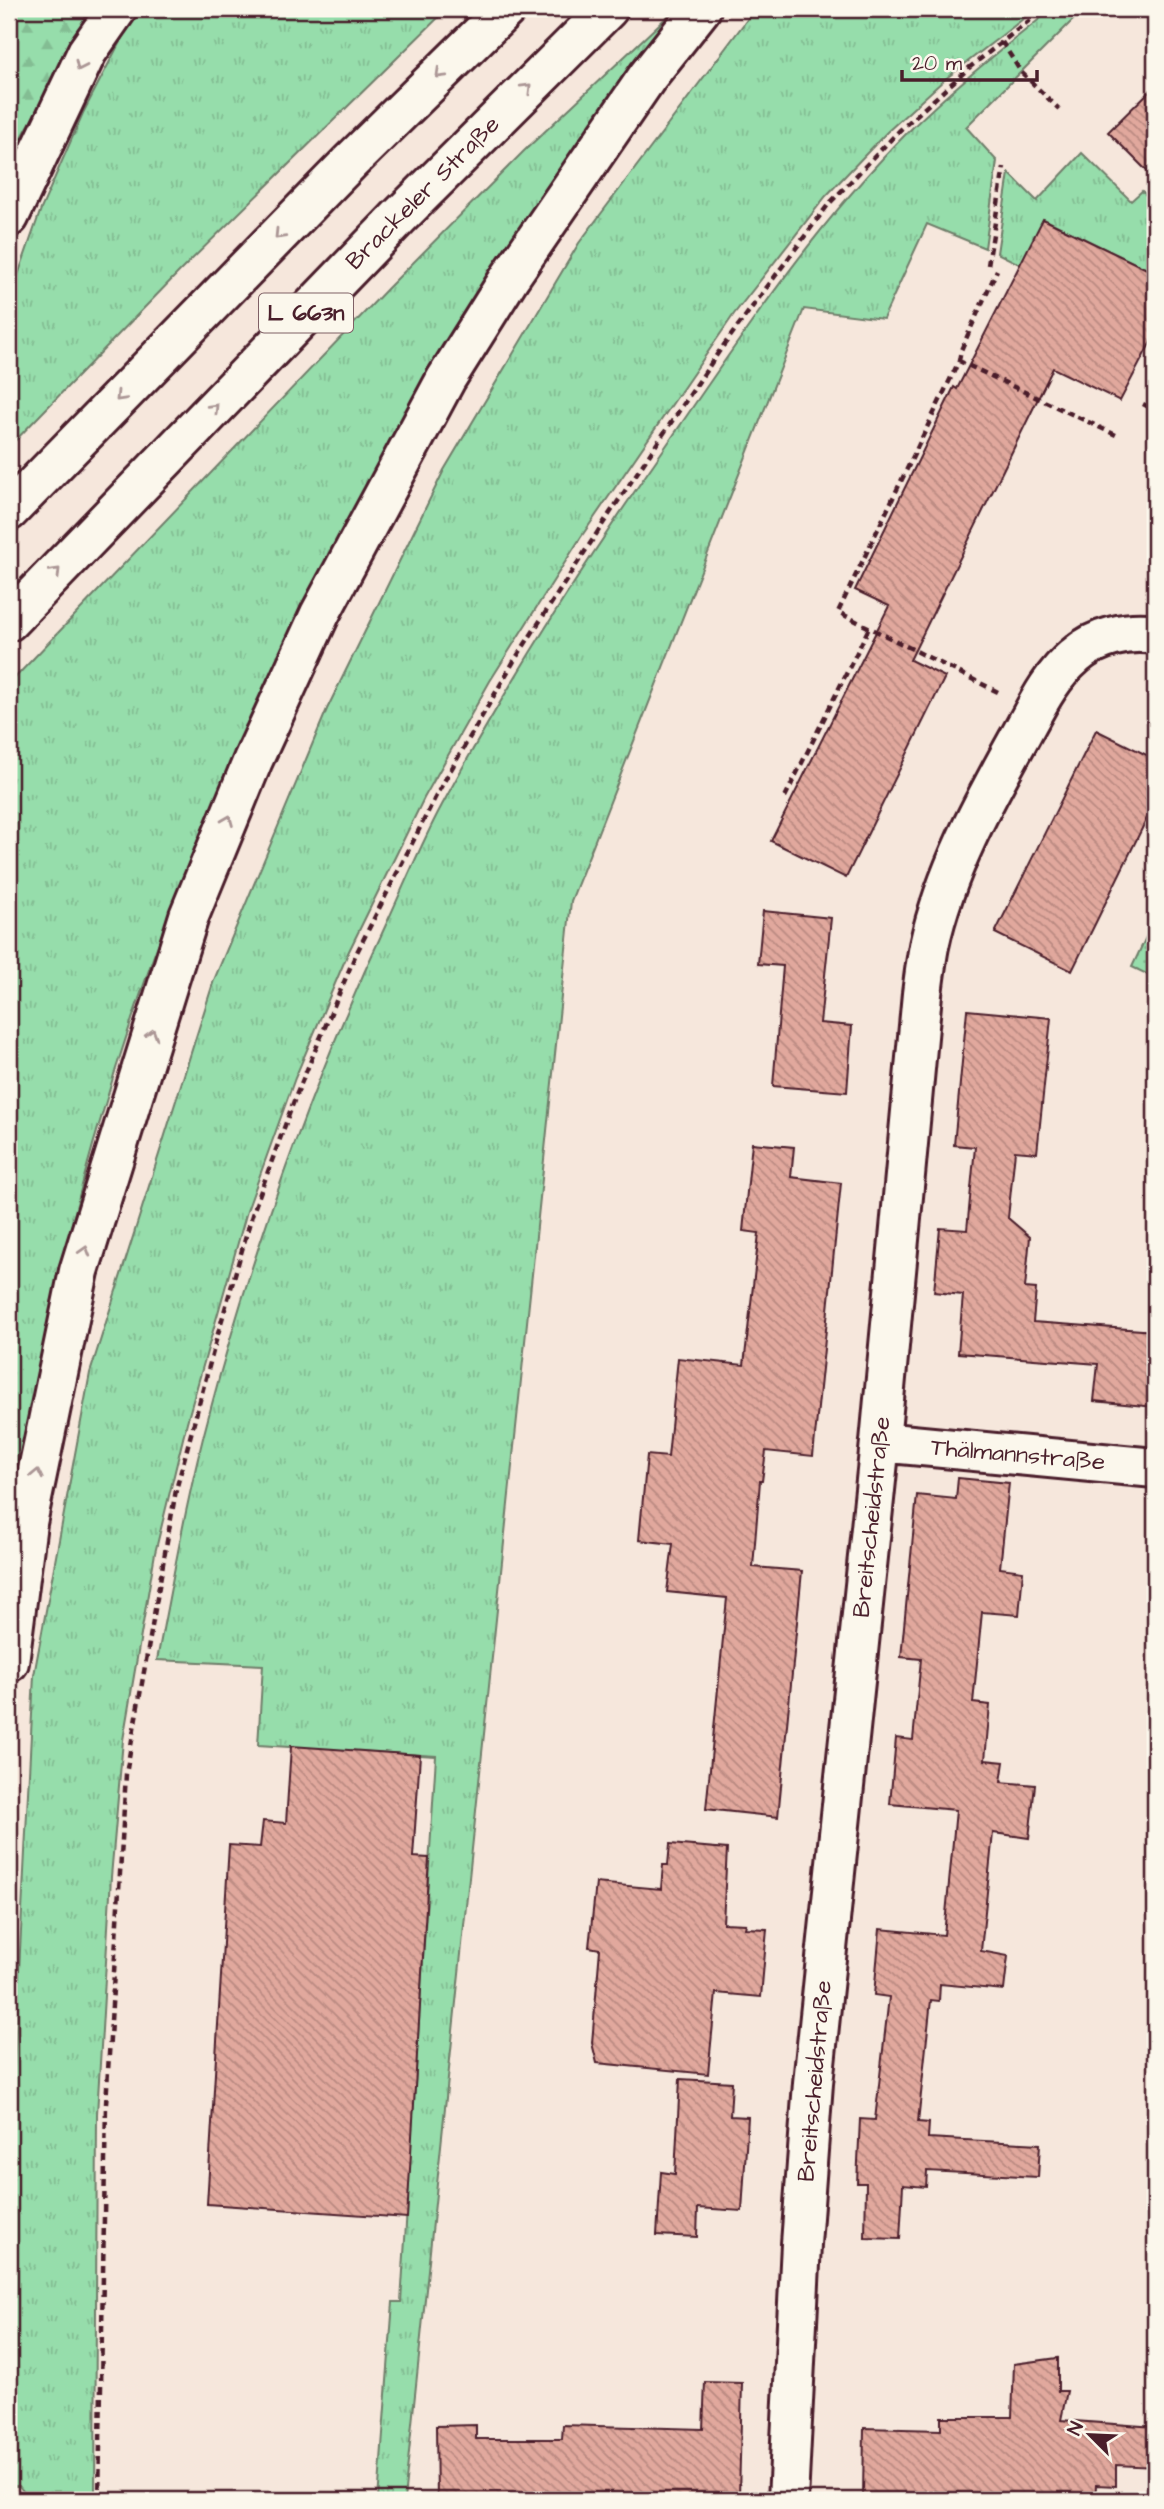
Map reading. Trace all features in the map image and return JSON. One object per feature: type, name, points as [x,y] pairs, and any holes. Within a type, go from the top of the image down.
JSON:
[{"type":"main road","points":[[9,217],[87,52],[117,9]]},
{"type":"main road","name":"L 663n","points":[[9,511],[350,162],[506,9]]},
{"type":"main road","name":"Brackeler Straße","points":[[9,621],[399,216],[608,9]]},
{"type":"main road","points":[[9,1662],[27,1523],[79,1270],[189,916],[253,760],[320,614],[446,379],[510,277],[648,76],[701,9]]},
{"type":"main road","name":"Breitscheidstraße","points":[[788,2500],[801,2244],[813,2083],[929,945],[953,869],[979,810],[1046,689],[1077,654],[1119,634],[1155,634]]},
{"type":"main road","name":"Thälmannstraße","points":[[880,1442],[1155,1468]]},
{"type":"path","points":[[99,2500],[106,2104],[126,1774],[176,1490],[253,1215],[295,1098],[355,956],[438,792],[514,661],[718,353],[828,205],[899,131],[970,67],[1044,9]]},
{"type":"path","points":[[1002,42],[1021,72],[1059,109]]},
{"type":"path","points":[[988,265],[1003,167]]},
{"type":"path","points":[[997,270],[961,350],[959,361],[838,612],[1035,710]]},
{"type":"path","points":[[959,361],[1120,437]]},
{"type":"path","points":[[1143,404],[1155,410]]},
{"type":"path","points":[[785,797],[869,628]]},
{"type":"green space","points":[[9,9],[93,9],[9,161]]},
{"type":"green space","points":[[137,9],[447,9],[180,271],[9,447],[9,301],[41,209],[83,113]]},
{"type":"green space","points":[[755,9],[1036,9],[944,80],[887,132],[826,196],[734,314],[581,537],[490,681],[424,798],[348,953],[295,1078],[247,1211],[187,1422],[155,1553],[123,1740],[111,1877],[97,2114],[95,2500],[30,2500],[19,2486],[9,2486],[9,2167],[34,1675],[90,1373],[214,980],[327,709],[444,470],[579,243]]},
{"type":"green space","points":[[1052,9],[1084,9],[966,127],[997,161],[985,248],[927,224],[883,319],[804,309],[571,901],[404,2500],[378,2500],[393,2302],[401,2302],[436,1756],[258,1745],[263,1665],[157,1660],[187,1507],[209,1415],[266,1225],[336,1039],[435,819],[521,668],[577,578],[750,325],[840,207],[923,117]]},
{"type":"green space","points":[[671,13],[530,212],[439,353],[324,566],[246,726],[178,891],[147,975],[93,1145],[69,1235],[9,1509],[9,684],[388,288],[524,151]]},
{"type":"green space","points":[[1082,153],[1131,201],[1142,191],[1155,204],[1155,273],[1044,219],[1021,265],[997,253],[1009,173],[1037,201]]},
{"type":"green space","points":[[1155,918],[1155,978],[1132,967]]},
{"type":"building","points":[[1155,86],[1155,179],[1108,132]]},
{"type":"building","points":[[1043,219],[1155,273],[1155,334],[1120,401],[1053,368],[910,660],[945,677],[846,878],[771,841],[889,606],[855,590],[954,387],[957,389]]},
{"type":"building","points":[[1096,730],[1155,759],[1155,802],[1072,971],[995,933]]},
{"type":"building","points":[[763,911],[831,918],[820,1023],[852,1026],[847,1092],[773,1086],[783,966],[758,964]]},
{"type":"building","points":[[967,1010],[1051,1018],[1037,1153],[1015,1151],[1008,1218],[1030,1237],[1025,1288],[1036,1289],[1033,1322],[1155,1331],[1155,1407],[1094,1401],[1098,1364],[958,1353],[963,1295],[934,1292],[940,1228],[967,1230],[975,1147],[954,1145]]},
{"type":"building","points":[[752,1143],[794,1147],[791,1177],[841,1183],[813,1456],[766,1451],[760,1481],[753,1567],[802,1571],[778,1817],[706,1809],[727,1598],[667,1592],[673,1544],[639,1540],[647,1455],[668,1457],[678,1358],[744,1365],[759,1233],[743,1231]]},
{"type":"building","points":[[958,1478],[1009,1483],[1000,1568],[1023,1571],[1019,1615],[982,1612],[973,1703],[990,1705],[985,1760],[1004,1762],[1001,1782],[1035,1785],[1029,1838],[993,1833],[981,1951],[1008,1956],[1004,1990],[940,1984],[939,2001],[931,2000],[918,2122],[929,2123],[928,2138],[1040,2144],[1038,2177],[927,2171],[926,2187],[903,2185],[900,2239],[865,2238],[866,2183],[857,2183],[860,2119],[875,2120],[889,1997],[874,1995],[880,1929],[944,1935],[956,1810],[890,1804],[896,1738],[913,1740],[921,1659],[901,1657],[917,1495],[956,1499]]},
{"type":"building","points":[[291,1746],[420,1755],[413,1857],[429,1858],[407,2218],[207,2204],[229,1845],[260,1847],[263,1821],[286,1823]]},
{"type":"building","points":[[670,1844],[727,1849],[723,1923],[746,1924],[745,1928],[767,1929],[761,1997],[716,1993],[708,2074],[597,2063],[592,2043],[600,1949],[589,1947],[596,1883],[661,1889],[663,1865],[668,1865]]},
{"type":"building","points":[[680,2079],[732,2082],[730,2116],[748,2117],[742,2211],[698,2208],[697,2237],[657,2235],[661,2172],[675,2174]]},
{"type":"building","points":[[1058,2358],[1058,2391],[1067,2391],[1061,2420],[1155,2427],[1155,2467],[1116,2465],[1116,2486],[1096,2485],[1095,2500],[863,2498],[864,2428],[941,2430],[941,2417],[1012,2417],[1014,2364]]},
{"type":"building","points":[[705,2382],[742,2383],[739,2496],[692,2495],[692,2500],[437,2500],[436,2426],[476,2425],[476,2439],[562,2439],[563,2425],[703,2429]]}]
